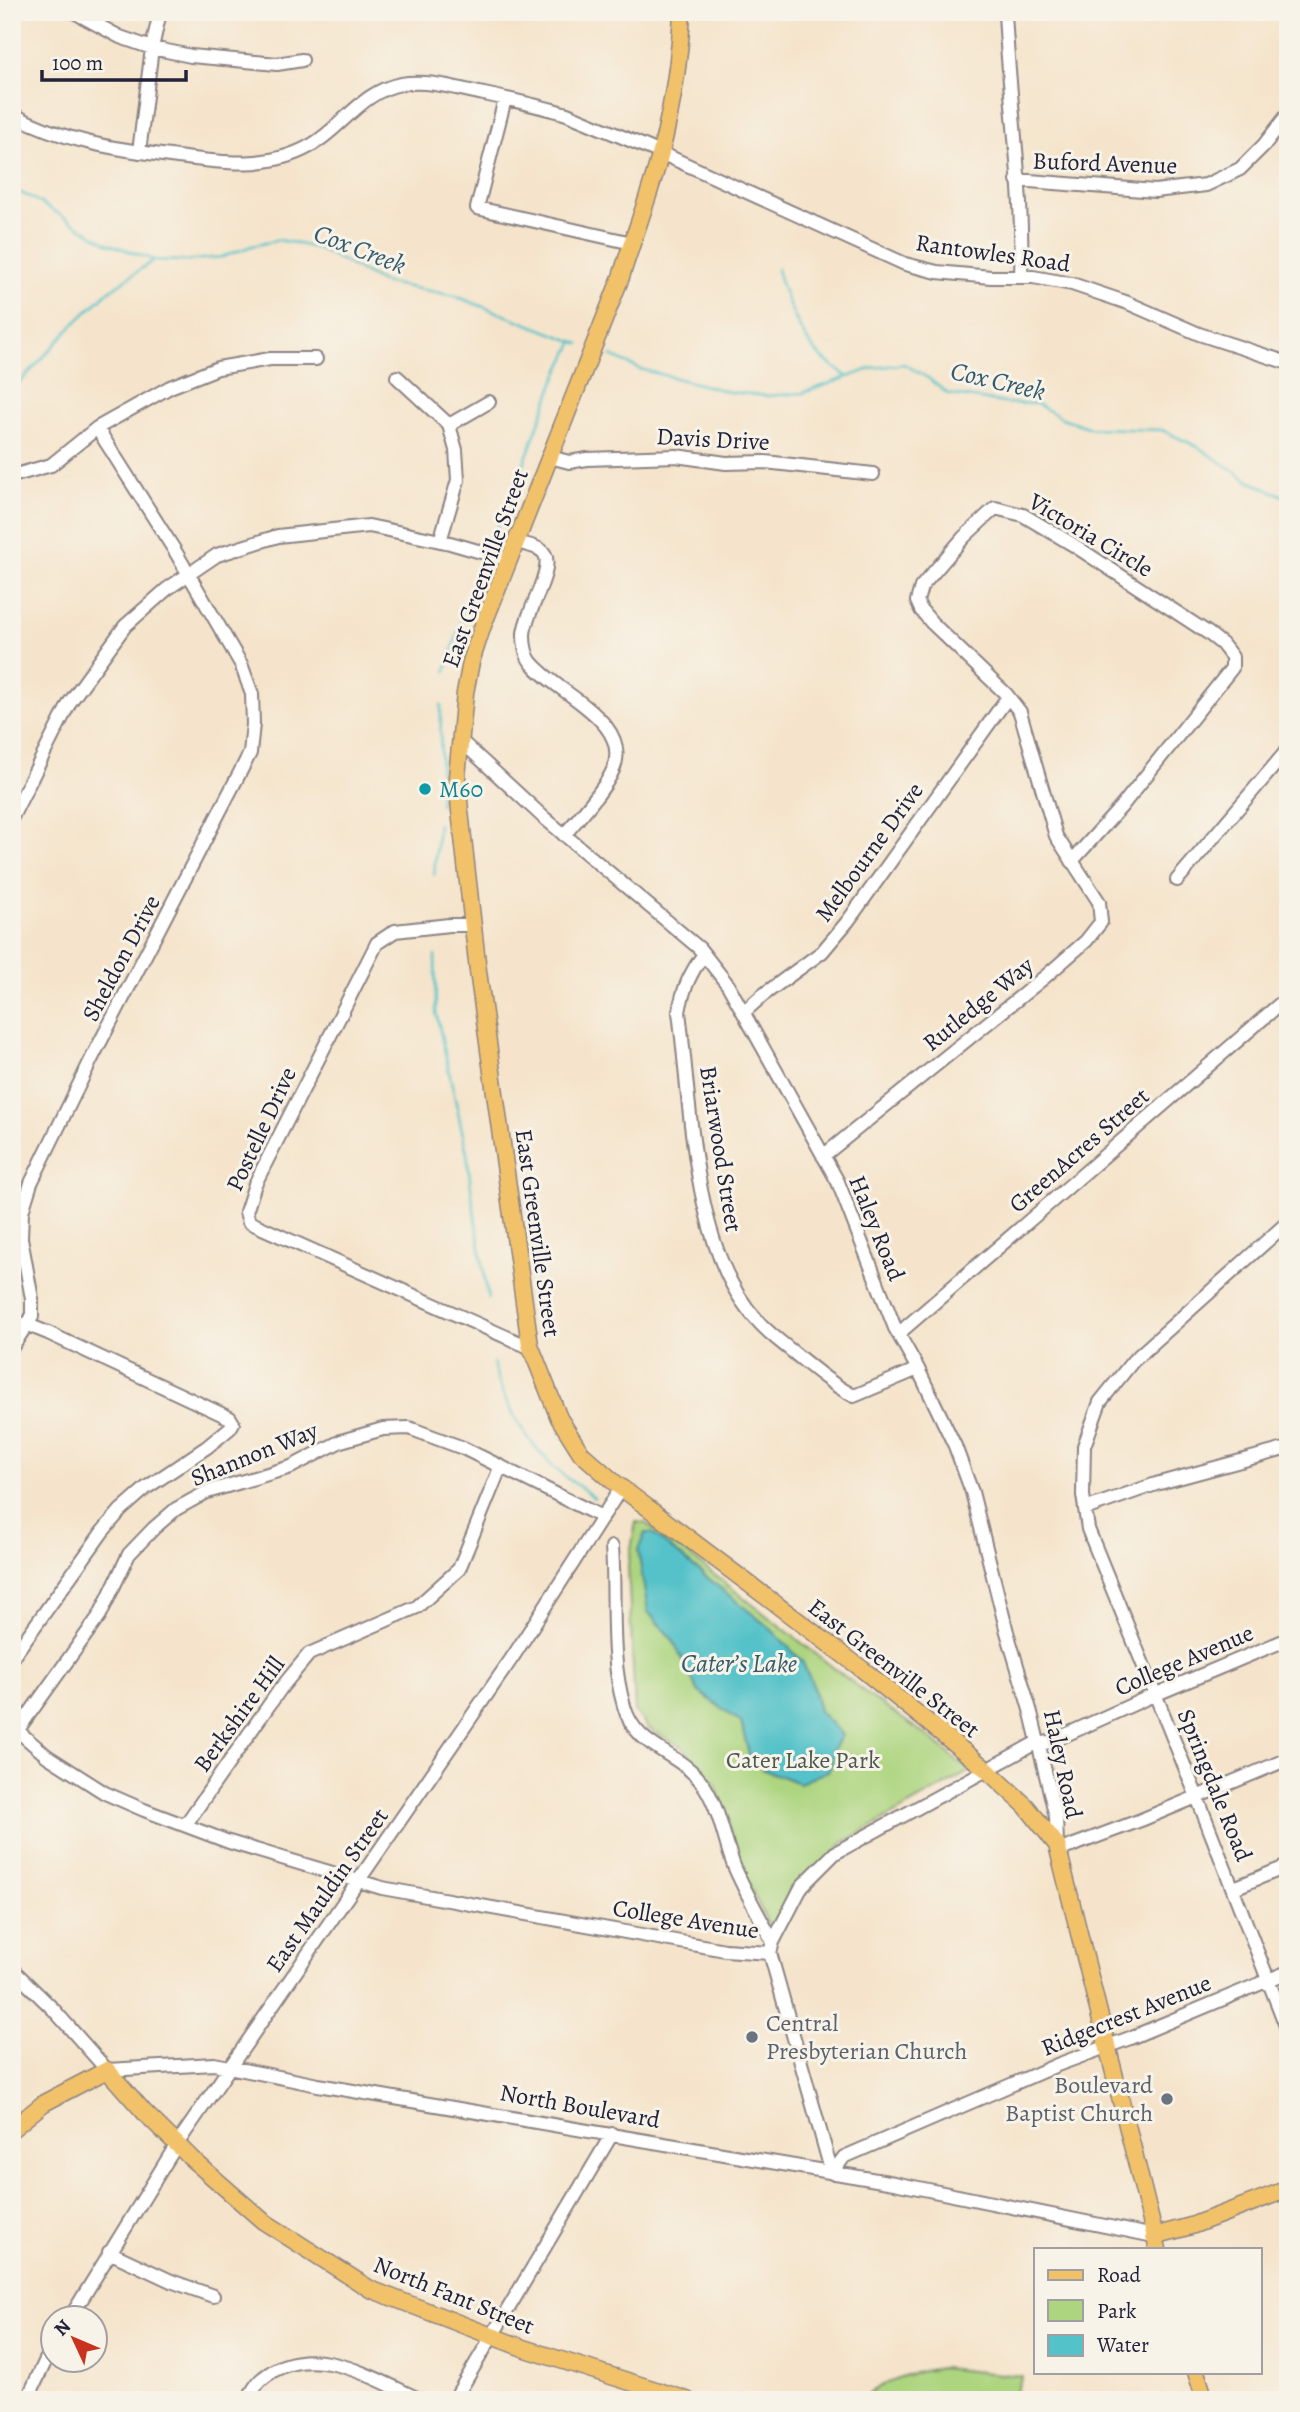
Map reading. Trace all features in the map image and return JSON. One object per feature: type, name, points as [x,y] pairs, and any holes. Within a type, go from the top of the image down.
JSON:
[{"type":"main road","name":"East Greenville Street","points":[[682,12],[675,81],[661,153],[621,276],[482,628],[471,662],[466,693],[457,777],[473,925],[531,1348],[559,1418],[581,1453],[621,1488],[862,1670],[987,1770],[1026,1806],[1058,1848],[1156,2243]]},
{"type":"main road","name":"North Boulevard","points":[[12,2129],[44,2103],[107,2070]]},
{"type":"main road","name":"North Fant Street","points":[[107,2070],[133,2102],[263,2221],[370,2289],[491,2337],[687,2400]]},
{"type":"main road","points":[[1156,2243],[1191,2226],[1288,2189]]},
{"type":"main road","points":[[1197,2374],[1205,2400]]},
{"type":"street","points":[[74,12],[120,37],[152,48],[191,56],[276,64],[302,60]]},
{"type":"street","points":[[139,152],[152,48],[160,12]]},
{"type":"street","points":[[1005,12],[1007,75],[1022,231],[1021,276]]},
{"type":"street","name":"Rantowles Road","points":[[12,114],[49,132],[77,141],[234,164],[284,157],[320,140],[372,96],[399,85],[432,84],[552,109],[661,153],[905,264],[939,272],[992,277],[1021,276],[1072,284],[1128,303],[1199,334],[1288,363]]},
{"type":"street","points":[[505,99],[477,208],[632,243]]},
{"type":"street","name":"Buford Avenue","points":[[1017,180],[1155,191],[1206,185],[1240,169],[1264,145],[1288,114]]},
{"type":"street","points":[[12,476],[51,465],[97,428],[170,387],[218,368],[270,359],[316,359]]},
{"type":"street","points":[[397,377],[449,425],[456,450],[458,480],[440,541]]},
{"type":"street","points":[[449,425],[489,402]]},
{"type":"street","name":"Sheldon Drive","points":[[28,1325],[32,1317],[32,1299],[21,1238],[22,1212],[31,1182],[250,753],[253,723],[252,694],[241,664],[97,428]]},
{"type":"street","name":"Davis Drive","points":[[550,457],[569,462],[636,456],[676,456],[726,463],[765,462],[873,474]]},
{"type":"street","name":"Victoria Circle","points":[[995,509],[1023,515],[1072,544],[1223,643],[1232,657],[1231,668],[1121,807],[1072,861],[1056,836],[1020,712],[932,623],[917,601],[921,587],[964,537],[995,509]]},
{"type":"street","points":[[12,817],[70,702],[125,626],[167,589],[217,555],[278,536],[369,526],[440,541],[509,560]]},
{"type":"street","points":[[516,542],[542,551],[547,558],[547,572],[524,624],[529,661],[606,725],[614,741],[616,756],[613,770],[587,808],[564,835]]},
{"type":"street","name":"Melbourne Drive","points":[[744,1012],[822,952],[848,921],[1008,697]]},
{"type":"street","name":"Haley Road","points":[[461,741],[564,835],[704,954],[728,985],[744,1012],[838,1182],[898,1334],[955,1447],[972,1492],[1056,1817],[1058,1848]]},
{"type":"street","points":[[1177,880],[1284,753],[1288,754]]},
{"type":"street","name":"Rutledge Way","points":[[823,1156],[974,1036],[1086,941],[1101,922],[1099,902],[1072,861]]},
{"type":"street","name":"Postelle Drive","points":[[473,925],[395,931],[377,943],[255,1184],[246,1212],[249,1222],[283,1239],[531,1348]]},
{"type":"street","name":"Briarwood Street","points":[[704,954],[690,973],[682,993],[679,1012],[699,1182],[714,1245],[739,1296],[757,1320],[833,1385],[854,1396],[918,1369]]},
{"type":"street","name":"GreenAcres Street","points":[[898,1334],[1288,997]]},
{"type":"street","name":"Springdale Road","points":[[1288,1222],[1133,1362],[1100,1402],[1084,1446],[1083,1495],[1088,1529],[1234,1888],[1288,2031]]},
{"type":"street","points":[[12,1322],[28,1325],[12,1347]]},
{"type":"street","name":"Shannon Way","points":[[12,1658],[96,1540],[121,1510],[146,1488],[230,1429],[233,1423],[230,1418],[28,1325]]},
{"type":"street","name":"Shannon Way","points":[[15,1729],[100,1615],[129,1554],[153,1528],[176,1509],[206,1492],[291,1467],[341,1441],[383,1429],[409,1428],[463,1448],[602,1517]]},
{"type":"street","points":[[1085,1509],[1156,1484],[1288,1448]]},
{"type":"street","name":"Berkshire Hill","points":[[186,1824],[281,1688],[309,1654],[417,1607],[459,1569],[500,1468]]},
{"type":"street","name":"East Mauldin Street","points":[[79,2304],[177,2144],[514,1655],[621,1488]]},
{"type":"street","points":[[611,1547],[617,1672],[624,1707],[632,1726],[642,1738],[692,1770],[716,1808],[734,1866],[771,1948],[832,2173]]},
{"type":"street","name":"College Avenue","points":[[15,1729],[47,1756],[105,1793],[229,1842],[359,1881],[725,1950],[771,1948],[802,1886],[835,1853],[1037,1744],[1050,1742],[1288,1639]]},
{"type":"street","points":[[1058,1848],[1197,1797],[1288,1759]]},
{"type":"street","points":[[1234,1888],[1288,1866]]},
{"type":"street","points":[[12,1969],[53,2009],[107,2070]]},
{"type":"street","name":"Ridgecrest Avenue","points":[[832,2173],[844,2157],[1057,2065],[1288,1972]]},
{"type":"street","name":"North Boulevard","points":[[107,2070],[214,2064],[318,2085],[894,2183],[1156,2243]]},
{"type":"street","points":[[454,2400],[612,2134]]},
{"type":"street","points":[[109,2252],[171,2281],[213,2296]]},
{"type":"street","points":[[247,2400],[261,2379],[276,2369],[304,2360],[333,2362],[421,2400]]},
{"type":"street","points":[[27,2400],[39,2374]]},
{"type":"green space","name":"Cater Lake Park","points":[[636,1522],[645,1523],[684,1551],[970,1771],[843,1843],[777,1926],[769,1926],[744,1875],[716,1785],[682,1747],[648,1728],[635,1711],[628,1566]]},
{"type":"green space","points":[[941,2368],[1022,2376],[1013,2400],[862,2400],[899,2378]]},
{"type":"water","name":"Cater’s Lake","points":[[645,1533],[652,1533],[771,1629],[802,1661],[812,1683],[819,1711],[842,1735],[833,1751],[828,1771],[800,1783],[764,1770],[750,1760],[741,1722],[698,1691],[673,1640],[648,1612],[638,1550]]},
{"type":"waterway","name":"Cox Creek","points":[[12,189],[107,243],[154,260],[184,261],[222,257],[279,240],[318,248],[382,282],[455,296],[580,344]]},
{"type":"waterway","points":[[12,391],[75,323],[109,291],[154,260]]},
{"type":"waterway","points":[[777,269],[783,290],[804,336],[824,360],[848,377]]},
{"type":"waterway","points":[[493,536],[519,477],[555,380],[574,341]]},
{"type":"waterway","name":"Cox Creek","points":[[611,356],[640,369],[730,392],[768,396],[803,393],[873,368],[904,364],[948,394],[1005,403],[1037,404],[1062,418],[1090,428],[1162,430],[1198,447],[1251,482],[1288,498]]},
{"type":"waterway","points":[[470,595],[479,571]]},
{"type":"waterway","points":[[446,671],[465,610]]},
{"type":"waterway","points":[[440,804],[441,705]]},
{"type":"waterway","points":[[434,875],[438,824]]},
{"type":"waterway","points":[[435,956],[436,1012],[467,1153],[488,1298]]},
{"type":"waterway","points":[[493,1363],[511,1410],[529,1439],[563,1475],[594,1498]]},
{"type":"place","name":"M60","points":[[425,789]]},
{"type":"place","name":"Central Presbyterian Church","points":[[752,2037]]},
{"type":"place","name":"Boulevard Baptist Church","points":[[1167,2099]]}]
